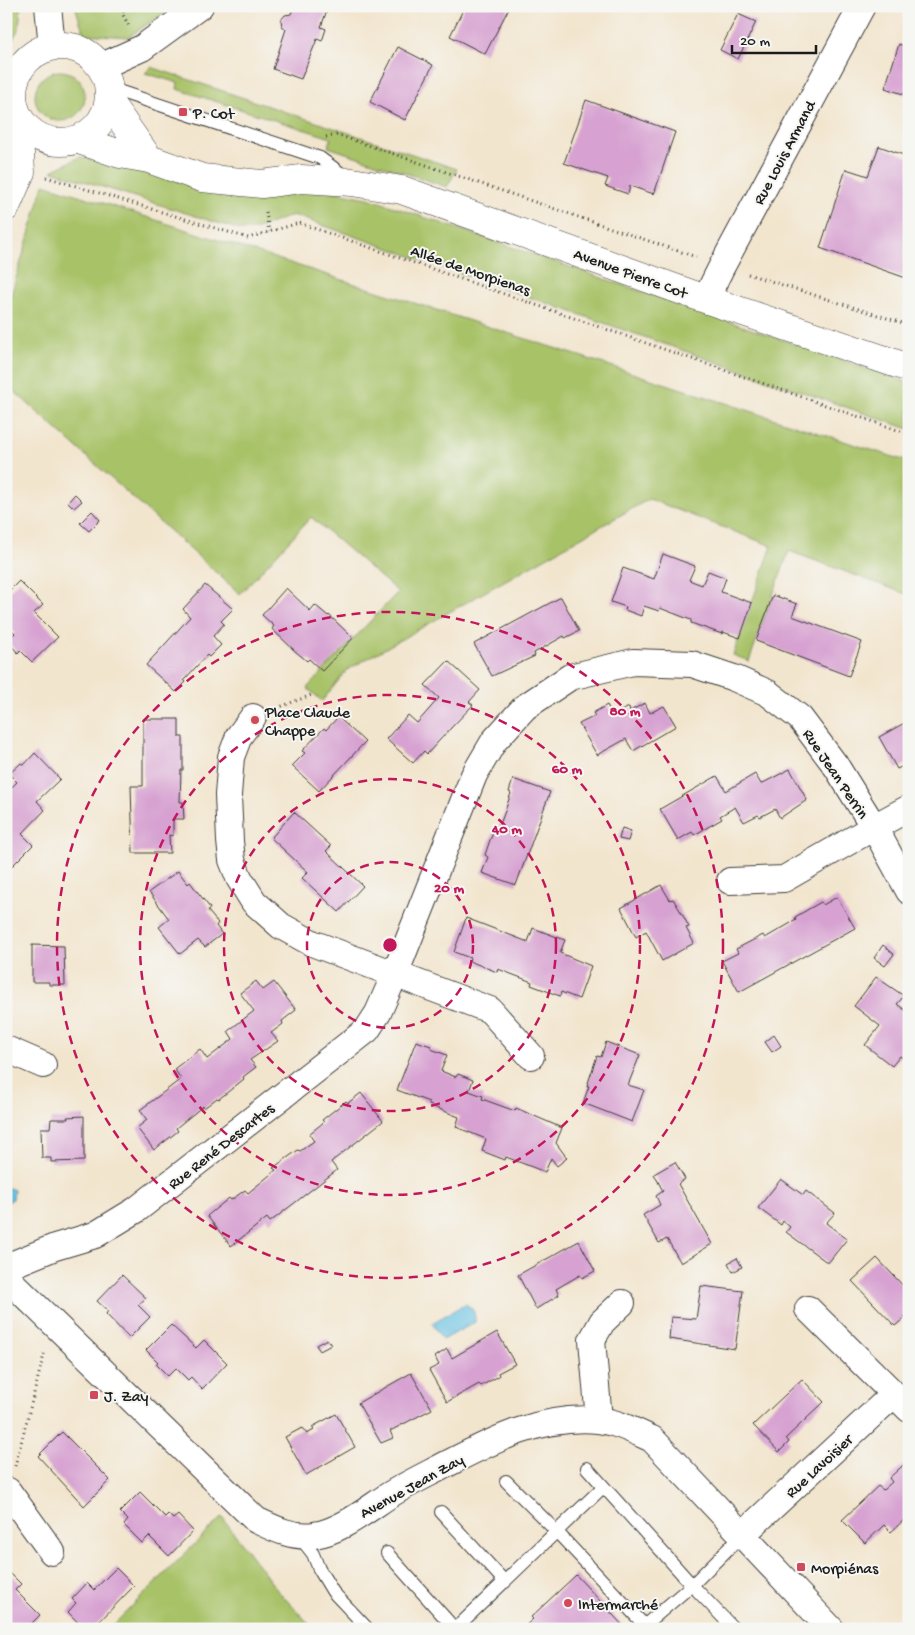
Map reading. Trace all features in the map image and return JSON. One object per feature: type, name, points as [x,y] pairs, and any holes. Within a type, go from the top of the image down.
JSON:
[{"type":"street","points":[[48,6],[52,47]]},
{"type":"street","points":[[21,172],[70,141],[90,134],[99,125],[105,114],[111,62],[142,48],[200,6]]},
{"type":"street","name":"Rue Louis Armand","points":[[708,300],[722,266],[862,6]]},
{"type":"street","points":[[70,141],[48,141],[36,136],[26,128],[18,117],[13,105],[14,79],[20,67],[29,57],[40,50],[64,46],[75,48],[90,56],[149,159]]},
{"type":"street","points":[[6,208],[21,172],[18,117]]},
{"type":"street","name":"Avenue Pierre Cot","points":[[70,141],[120,154],[149,159],[202,178],[262,184],[301,179],[352,182],[402,190],[708,300],[909,368]]},
{"type":"street","name":"Rue Jean Perrin","points":[[395,974],[470,785],[494,741],[525,707],[570,677],[633,662],[692,664],[734,678],[768,693],[800,718],[836,766],[874,827],[909,891]]},
{"type":"street","points":[[253,717],[239,736],[231,757],[228,785],[232,860],[239,878],[254,902],[281,926],[312,943],[490,1010],[531,1056]]},
{"type":"street","points":[[730,881],[784,878],[909,808]]},
{"type":"street","name":"Rue René Descartes","points":[[6,1266],[55,1247],[95,1235],[136,1210],[367,1030],[378,1013],[395,974]]},
{"type":"street","points":[[6,1050],[43,1065]]},
{"type":"street","name":"Avenue Jean Zay","points":[[6,1277],[256,1520],[279,1531],[298,1535],[316,1535],[338,1527],[402,1488],[493,1440],[538,1424],[569,1420],[599,1420],[625,1426],[652,1439],[831,1629]]},
{"type":"street","points":[[599,1420],[592,1340],[602,1322],[622,1303]]},
{"type":"street","name":"Rue Lavoisier","points":[[742,1535],[901,1402],[808,1309]]},
{"type":"street","points":[[7,1491],[52,1552]]},
{"type":"lane","name":"Avenue Pierre Cot","points":[[107,87],[320,158],[352,182]]},
{"type":"lane","points":[[587,1468],[734,1629]]},
{"type":"lane","points":[[506,1481],[557,1532],[646,1627],[692,1585],[742,1535]]},
{"type":"lane","points":[[386,1553],[455,1629],[603,1487]]},
{"type":"lane","points":[[441,1512],[505,1582]]},
{"type":"lane","points":[[298,1535],[313,1554],[319,1569],[333,1592],[368,1629]]},
{"type":"path","points":[[323,138],[338,135],[722,266],[909,325]]},
{"type":"path","name":"Allée de Morpienas","points":[[21,172],[48,178],[248,238],[299,223],[909,434]]},
{"type":"path","points":[[253,717],[314,694]]},
{"type":"path","points":[[7,1491],[45,1350]]},
{"type":"green space","points":[[6,6],[21,6],[19,28],[6,52]]},
{"type":"green space","points":[[75,6],[175,6],[128,37],[84,34]]},
{"type":"green space","points":[[151,67],[457,169],[447,187],[328,147],[331,138],[177,89],[178,83],[145,73]]},
{"type":"green space","points":[[55,71],[65,71],[78,78],[85,91],[85,101],[78,114],[65,121],[55,121],[46,117],[39,110],[35,101],[35,91],[39,82],[46,75]]},
{"type":"green space","points":[[80,157],[244,195],[326,190],[368,198],[909,383],[909,429],[293,215],[254,230],[240,230],[52,171]]},
{"type":"green space","points":[[44,184],[909,462],[909,595],[789,551],[749,661],[733,655],[772,546],[649,499],[347,670],[322,701],[307,688],[398,592],[311,517],[240,594],[6,384],[6,312]]},
{"type":"green space","points":[[222,1517],[277,1590],[314,1629],[109,1629]]},
{"type":"water","points":[[6,1187],[14,1190],[13,1199],[6,1203]]},
{"type":"water","points":[[465,1304],[473,1311],[475,1322],[443,1340],[432,1323]]},
{"type":"building","points":[[294,6],[318,6],[327,10],[321,27],[326,29],[322,41],[317,39],[301,79],[273,69],[286,29],[282,26],[281,20],[285,15],[291,14]]},
{"type":"building","points":[[465,6],[510,6],[485,54],[450,36]]},
{"type":"building","points":[[738,14],[756,22],[738,59],[720,50]]},
{"type":"building","points":[[899,44],[909,48],[909,96],[885,88]]},
{"type":"building","points":[[398,47],[433,65],[405,120],[370,102]]},
{"type":"building","points":[[586,100],[675,132],[654,194],[630,186],[628,194],[605,186],[608,178],[564,163]]},
{"type":"building","points":[[879,146],[909,157],[909,279],[820,248],[846,169],[868,176]]},
{"type":"building","points":[[75,494],[82,501],[74,508],[68,502]]},
{"type":"building","points":[[92,511],[100,520],[89,531],[80,523]]},
{"type":"building","points":[[663,554],[695,566],[689,580],[702,585],[708,571],[726,578],[721,592],[752,603],[740,638],[691,623],[691,620],[660,608],[659,611],[644,606],[641,616],[625,610],[626,607],[611,602],[623,568],[654,579]]},
{"type":"building","points":[[19,581],[43,605],[34,613],[58,637],[32,662],[20,650],[18,653],[7,641],[15,633],[6,624],[6,594]]},
{"type":"building","points":[[205,585],[233,609],[221,621],[224,624],[213,636],[221,645],[209,657],[207,655],[184,680],[186,682],[176,692],[146,665],[190,617],[183,609]]},
{"type":"building","points":[[286,588],[310,611],[315,605],[329,615],[353,638],[322,671],[309,659],[307,661],[295,651],[272,629],[274,626],[262,615]]},
{"type":"building","points":[[773,595],[797,604],[792,616],[862,642],[849,676],[756,641]]},
{"type":"building","points":[[561,597],[579,631],[565,638],[564,636],[534,653],[535,656],[492,676],[474,644]]},
{"type":"building","points":[[448,661],[480,690],[469,702],[473,705],[427,754],[424,751],[413,763],[386,739],[408,715],[417,723],[439,698],[425,685]]},
{"type":"building","points":[[645,703],[650,713],[664,706],[676,726],[633,751],[626,739],[597,755],[579,724],[595,716],[593,713],[607,705],[613,715],[629,707],[630,711]]},
{"type":"building","points":[[909,711],[909,763],[897,769],[879,737],[908,721],[904,714]]},
{"type":"building","points":[[338,717],[365,742],[319,791],[292,766],[305,753],[302,751],[324,728],[326,730]]},
{"type":"building","points":[[143,719],[179,719],[179,737],[183,737],[183,770],[181,770],[180,802],[183,802],[184,819],[173,819],[173,836],[169,835],[170,853],[133,853],[131,786],[143,786]]},
{"type":"building","points":[[35,753],[60,779],[37,801],[45,810],[22,834],[33,845],[9,869],[6,866],[8,820],[6,798],[9,796],[6,793],[17,782],[9,774],[21,763],[24,765]]},
{"type":"building","points":[[790,769],[807,800],[780,818],[775,809],[760,817],[758,815],[744,822],[735,807],[720,816],[722,819],[694,835],[692,832],[678,840],[660,809],[717,776],[726,791],[755,774],[761,784]]},
{"type":"building","points":[[513,779],[550,792],[516,885],[482,873],[488,857],[485,855],[496,826],[499,827],[505,811]]},
{"type":"building","points":[[294,812],[331,846],[326,851],[363,886],[339,912],[302,878],[308,872],[271,838]]},
{"type":"building","points":[[622,828],[631,831],[628,841],[619,839]]},
{"type":"building","points":[[178,871],[188,884],[190,882],[210,908],[208,911],[218,923],[216,926],[222,934],[205,947],[198,940],[180,954],[159,927],[169,919],[149,892]]},
{"type":"building","points":[[661,885],[670,900],[673,899],[681,912],[689,927],[686,928],[694,943],[662,961],[646,931],[636,937],[621,908]]},
{"type":"building","points":[[837,897],[855,928],[739,992],[722,961],[738,953],[736,949],[763,935],[765,938],[796,920],[795,917],[821,902],[823,905]]},
{"type":"building","points":[[466,918],[528,942],[533,928],[565,940],[560,953],[591,966],[579,999],[561,992],[560,996],[531,985],[532,982],[498,969],[497,972],[469,961],[470,958],[454,952]]},
{"type":"building","points":[[32,945],[64,946],[65,985],[49,985],[49,982],[32,982]]},
{"type":"building","points":[[883,945],[894,954],[885,966],[874,958]]},
{"type":"building","points":[[876,977],[904,996],[897,1004],[909,1013],[909,1063],[900,1056],[892,1066],[865,1045],[880,1026],[854,1006]]},
{"type":"building","points":[[256,981],[263,990],[274,982],[296,1010],[282,1021],[283,1024],[271,1033],[278,1041],[250,1060],[256,1067],[243,1077],[244,1079],[219,1099],[217,1098],[204,1108],[203,1106],[176,1128],[178,1131],[154,1150],[137,1128],[147,1120],[140,1110],[181,1079],[174,1069],[200,1049],[207,1059],[233,1039],[228,1031],[254,1011],[240,993]]},
{"type":"building","points":[[774,1035],[781,1046],[772,1052],[765,1042]]},
{"type":"building","points":[[416,1041],[431,1046],[431,1049],[447,1055],[441,1071],[456,1077],[458,1074],[473,1080],[469,1091],[483,1096],[482,1099],[515,1111],[516,1108],[562,1128],[556,1143],[567,1158],[557,1166],[551,1158],[545,1172],[506,1157],[505,1160],[482,1151],[486,1139],[456,1127],[459,1117],[429,1105],[429,1102],[397,1090]]},
{"type":"building","points":[[606,1042],[640,1055],[628,1085],[644,1090],[632,1122],[583,1103],[597,1056],[601,1057]]},
{"type":"building","points":[[361,1093],[383,1121],[331,1162],[337,1170],[270,1222],[267,1218],[231,1246],[207,1216],[229,1198],[231,1200],[245,1190],[248,1193],[276,1170],[273,1168],[314,1141],[309,1134],[324,1122],[322,1120],[346,1101],[348,1103]]},
{"type":"building","points":[[84,1116],[84,1161],[51,1162],[51,1158],[42,1158],[41,1128],[50,1128],[51,1119],[68,1119],[67,1117]]},
{"type":"building","points":[[675,1162],[685,1179],[678,1184],[712,1244],[681,1263],[667,1239],[659,1243],[643,1215],[660,1205],[656,1196],[663,1191],[654,1174]]},
{"type":"building","points":[[781,1179],[803,1195],[806,1191],[835,1213],[826,1223],[847,1239],[828,1263],[786,1232],[790,1227],[783,1221],[781,1225],[758,1208]]},
{"type":"building","points":[[579,1241],[595,1271],[582,1278],[580,1275],[556,1289],[559,1295],[536,1309],[518,1275]]},
{"type":"building","points":[[737,1258],[742,1267],[733,1272],[728,1263]]},
{"type":"building","points":[[877,1258],[909,1292],[909,1314],[895,1326],[852,1281]]},
{"type":"building","points":[[122,1275],[146,1298],[138,1305],[150,1317],[129,1338],[106,1314],[108,1311],[97,1301]]},
{"type":"building","points":[[701,1286],[743,1291],[735,1349],[669,1339],[671,1317],[696,1319]]},
{"type":"building","points":[[171,1325],[196,1348],[204,1340],[227,1363],[202,1389],[191,1377],[188,1380],[176,1368],[168,1376],[146,1350]]},
{"type":"building","points":[[497,1332],[515,1364],[498,1373],[499,1376],[481,1386],[479,1384],[447,1402],[429,1370],[439,1365],[435,1357],[447,1349],[452,1358]]},
{"type":"building","points":[[327,1339],[331,1345],[320,1351],[316,1345]]},
{"type":"building","points":[[411,1373],[432,1409],[390,1431],[393,1438],[381,1443],[358,1403]]},
{"type":"building","points":[[802,1379],[824,1402],[786,1438],[789,1442],[779,1452],[753,1425]]},
{"type":"building","points":[[336,1414],[355,1447],[306,1475],[285,1437],[302,1428],[307,1434],[314,1430],[312,1427]]},
{"type":"building","points":[[62,1432],[110,1480],[84,1506],[38,1456]]},
{"type":"building","points":[[909,1460],[909,1515],[891,1532],[884,1525],[865,1543],[842,1520],[878,1486],[883,1490],[892,1482],[889,1478]]},
{"type":"building","points":[[140,1492],[165,1517],[168,1514],[173,1519],[178,1515],[193,1531],[169,1556],[149,1536],[142,1543],[124,1525],[128,1520],[120,1512]]},
{"type":"building","points":[[116,1568],[134,1586],[92,1629],[84,1629],[68,1612],[76,1603],[72,1599],[87,1583],[94,1590]]},
{"type":"building","points":[[6,1569],[21,1584],[15,1590],[40,1615],[26,1629],[6,1629]]},
{"type":"building","name":"Intermarché","points":[[576,1575],[626,1629],[522,1629],[533,1619],[531,1617]]},
{"type":"place","name":"P. Cot","points":[[183,112]]},
{"type":"place","name":"Place Claude Chappe","points":[[255,720]]},
{"type":"place","name":"J. Zay","points":[[94,1395]]},
{"type":"place","name":"Morpiénas","points":[[801,1567]]},
{"type":"place","name":"Intermarché","points":[[568,1603]]}]
